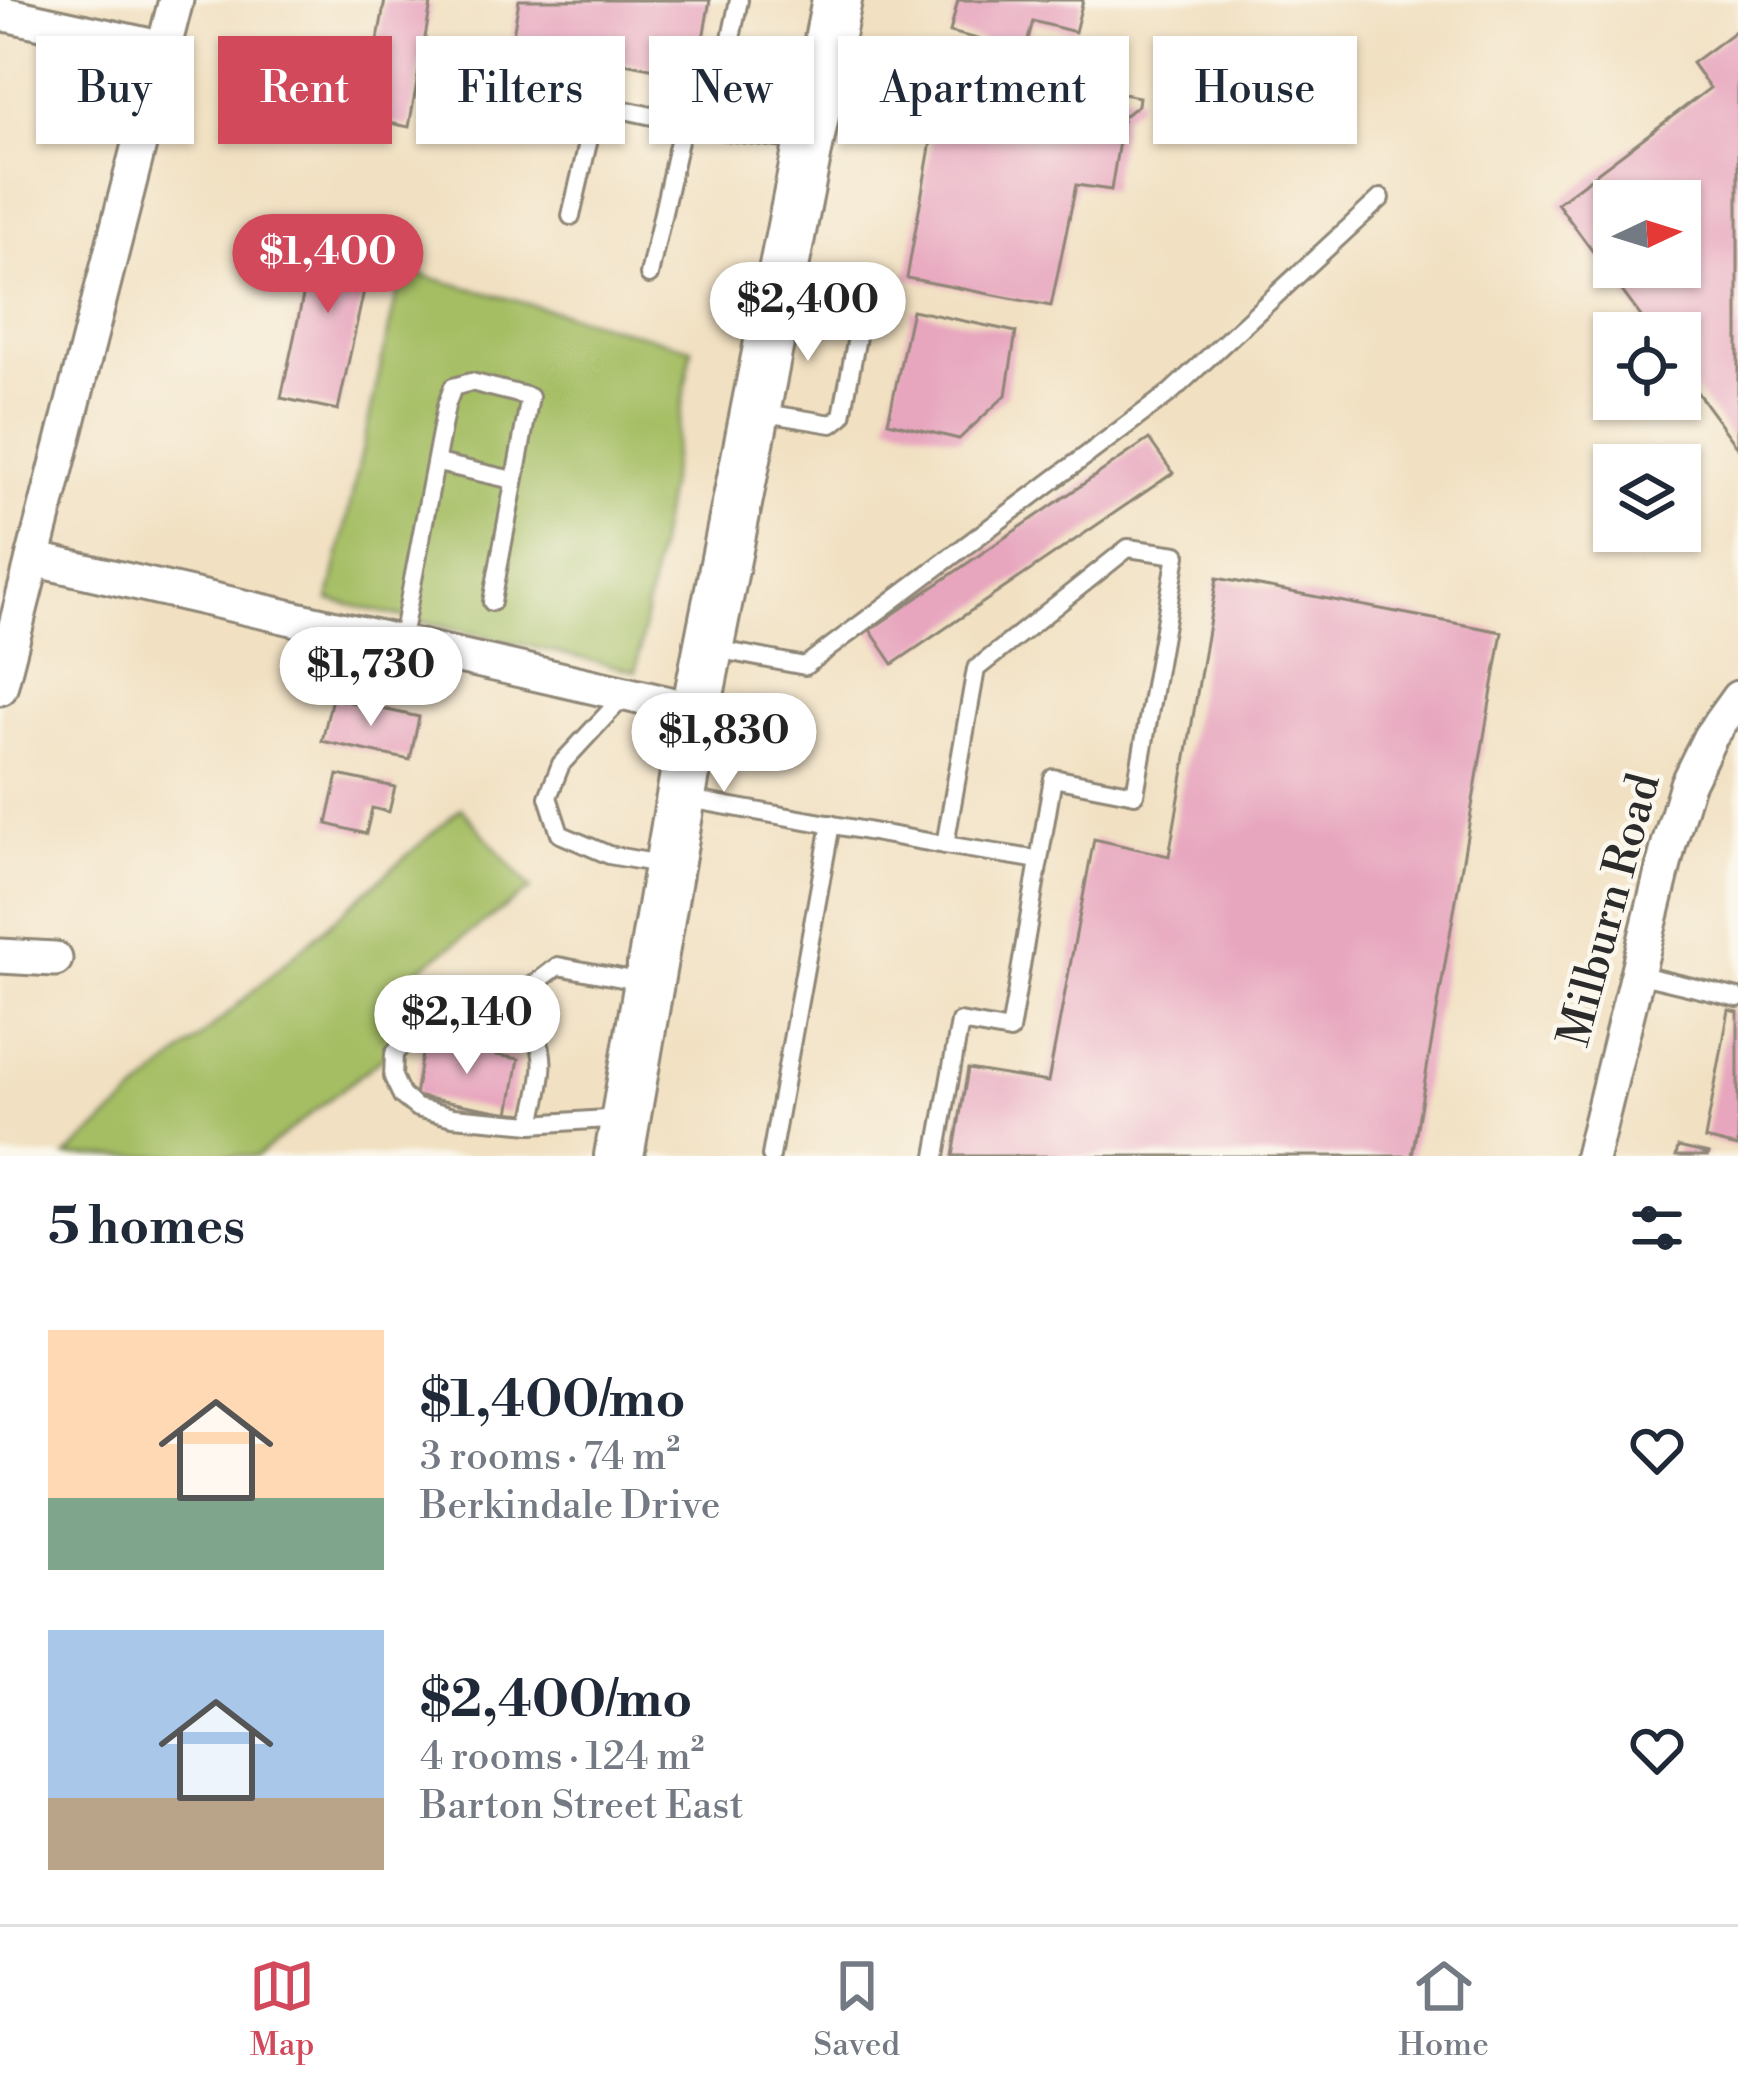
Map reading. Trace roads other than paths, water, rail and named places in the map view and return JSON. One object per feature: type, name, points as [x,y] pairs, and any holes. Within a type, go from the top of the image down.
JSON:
[{"type":"main road","points":[[814,113],[837,0]]},
{"type":"main road","points":[[622,1137],[695,710],[808,144]]},
{"type":"street","points":[[168,36],[176,0]]},
{"type":"street","points":[[0,13],[105,36]]},
{"type":"street","points":[[0,688],[140,144]]},
{"type":"street","points":[[33,559],[695,710]]},
{"type":"street","name":"Milburn Road","points":[[1592,1156],[1688,784],[1710,736],[1738,698]]},
{"type":"street","points":[[0,956],[55,959]]},
{"type":"lane","points":[[731,36],[739,0]]},
{"type":"lane","points":[[571,216],[598,104],[649,115]]},
{"type":"lane","points":[[649,275],[678,144]]},
{"type":"lane","points":[[708,647],[805,666],[1171,392],[1382,198]]},
{"type":"lane","points":[[755,412],[832,424],[842,416],[867,284]]},
{"type":"lane","points":[[401,643],[446,406],[453,387],[470,382],[530,397],[492,602]]},
{"type":"lane","points":[[438,463],[512,480]]},
{"type":"lane","points":[[936,1156],[960,1022],[1010,1030],[1053,778],[1135,794],[1177,555],[1128,548],[976,669],[946,844]]},
{"type":"lane","points":[[626,694],[561,764],[548,797],[560,835],[609,855],[669,866]]},
{"type":"lane","points":[[681,797],[1039,860]]},
{"type":"lane","points":[[771,1156],[831,824]]},
{"type":"lane","points":[[622,1137],[453,1117],[417,1108],[402,1096],[393,1077],[394,1054],[408,1038],[448,1018],[500,1005],[558,966],[649,983]]},
{"type":"lane","points":[[1637,974],[1738,998]]},
{"type":"lane","points":[[488,1008],[526,1025],[541,1045],[543,1065],[532,1124]]}]
